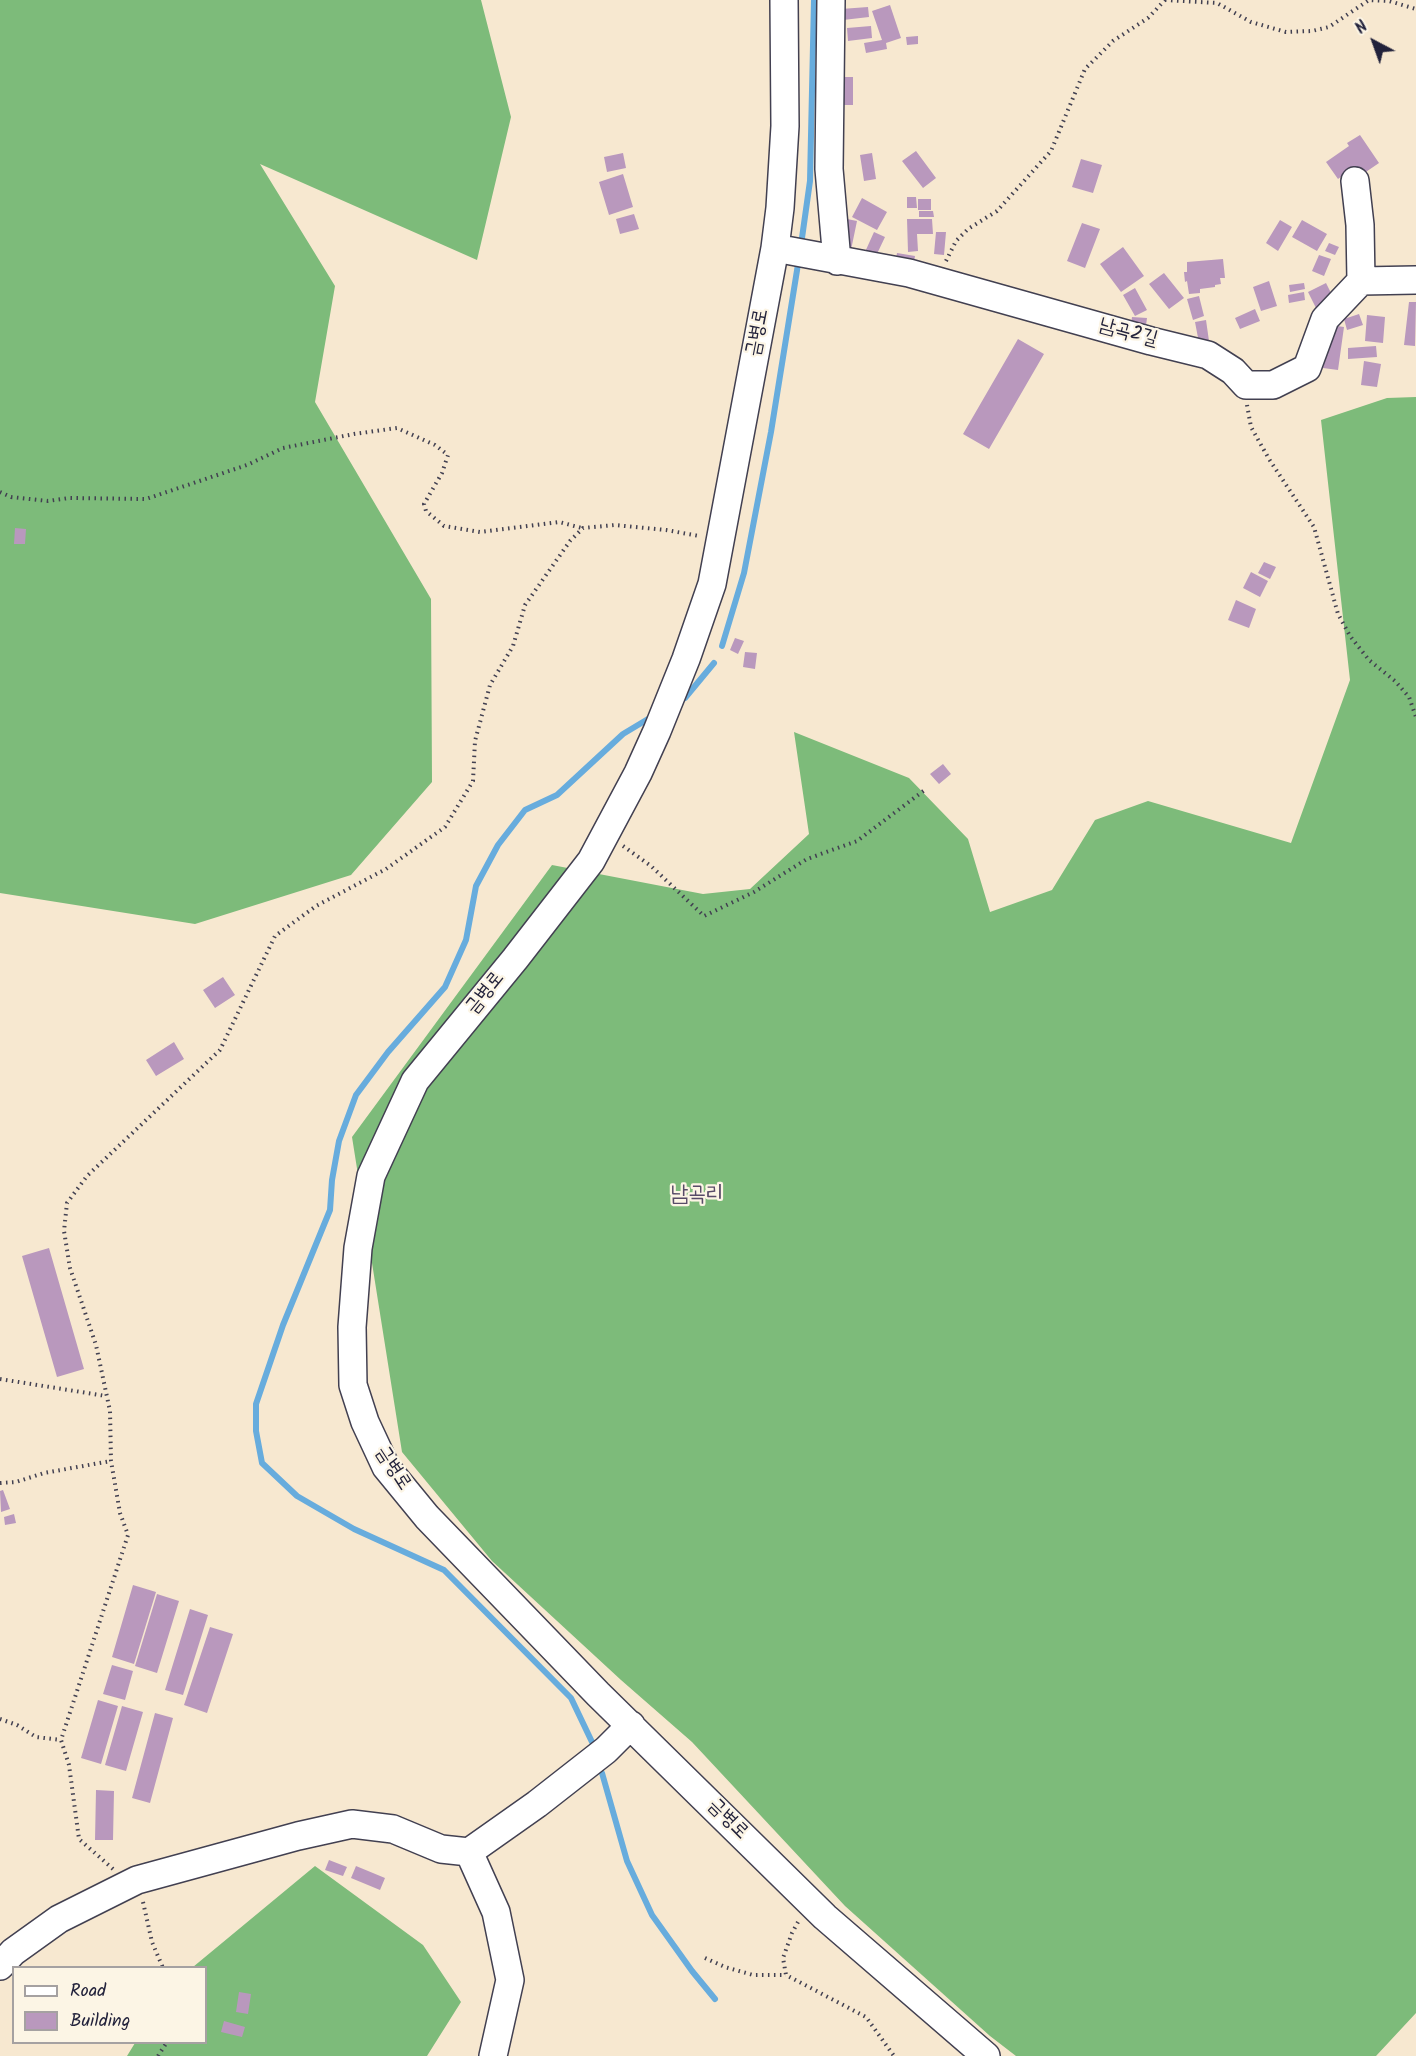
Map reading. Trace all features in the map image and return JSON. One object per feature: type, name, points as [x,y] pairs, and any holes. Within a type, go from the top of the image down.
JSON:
[{"type":"street","name":"금병로","points":[[784,0],[785,126],[779,249],[712,584],[686,659],[657,731],[638,773],[591,861],[515,959],[415,1081],[371,1176],[358,1248],[352,1327],[353,1385],[365,1422],[386,1467],[435,1526],[598,1694],[811,1903],[986,2056]]},
{"type":"street","points":[[828,259],[831,0]]},
{"type":"street","points":[[1245,385],[1273,385],[1308,368],[1325,319],[1361,281],[1360,225],[1355,181]]},
{"type":"street","name":"남곡2길","points":[[779,249],[909,273],[1150,341],[1208,355],[1233,371],[1245,385]]},
{"type":"street","points":[[1361,281],[1416,280]]},
{"type":"street","points":[[0,1966],[13,1952],[59,1919],[137,1880],[286,1839],[352,1824],[393,1829],[441,1849],[469,1852],[598,1757],[631,1725]]},
{"type":"street","points":[[469,1852],[496,1912],[510,1980],[493,2056]]},
{"type":"path","points":[[936,280],[957,241],[968,229],[997,211],[1051,152],[1085,69],[1113,41],[1148,18],[1165,0],[1216,3],[1251,22],[1286,32],[1312,31],[1329,27],[1369,0],[1389,1],[1416,9]]},
{"type":"path","points":[[1245,385],[1251,427],[1269,459],[1314,527],[1326,574],[1342,621],[1350,636],[1369,660],[1395,681],[1409,697],[1416,717]]},
{"type":"path","points":[[0,492],[11,497],[48,501],[69,498],[146,499],[247,465],[283,448],[397,428],[435,445],[448,455],[442,474],[424,504],[426,511],[444,526],[480,532],[559,522],[583,528],[615,525],[666,530],[720,541]]},
{"type":"path","points":[[162,1966],[152,1942],[137,1880],[110,1868],[79,1839],[69,1765],[61,1740],[128,1535],[120,1513],[111,1461],[110,1410],[96,1345],[70,1268],[64,1231],[67,1203],[87,1176],[220,1050],[275,936],[316,906],[386,869],[446,827],[473,781],[475,741],[490,685],[513,646],[525,604],[570,541],[583,528]]},
{"type":"path","points":[[606,834],[651,867],[704,916],[754,892],[807,859],[856,842],[926,789]]},
{"type":"path","points":[[0,1379],[106,1396]]},
{"type":"path","points":[[0,1483],[16,1482],[44,1473],[111,1461]]},
{"type":"path","points":[[0,1719],[17,1725],[36,1737],[61,1740]]},
{"type":"path","points":[[786,1975],[783,1958],[792,1933],[811,1903]]},
{"type":"path","points":[[705,1958],[724,1967],[753,1975],[786,1975],[866,2018],[894,2056]]},
{"type":"green space","points":[[0,0],[481,0],[511,117],[477,260],[260,164],[335,286],[315,402],[431,599],[432,782],[351,875],[195,924],[0,893]]},
{"type":"green space","points":[[1416,397],[1416,2013],[1376,2056],[1016,2056],[990,2036],[845,1906],[692,1742],[492,1561],[402,1452],[352,1137],[552,865],[703,894],[750,889],[809,834],[794,732],[909,778],[968,839],[990,912],[1052,890],[1095,820],[1148,801],[1291,843],[1350,680],[1321,420],[1387,398]]},
{"type":"green space","points":[[315,1866],[423,1945],[461,2002],[427,2056],[127,2056],[134,2044],[207,2044],[207,1966],[194,1966]]},
{"type":"building","points":[[890,5],[901,38],[886,43],[887,49],[866,53],[864,43],[882,40],[872,11]]},
{"type":"building","points":[[868,7],[869,17],[843,20],[841,9]]},
{"type":"building","points":[[871,26],[872,38],[848,41],[847,28]]},
{"type":"building","points":[[918,36],[918,44],[907,45],[906,37]]},
{"type":"building","points":[[841,77],[853,77],[853,105],[841,105]]},
{"type":"building","points":[[1360,135],[1379,163],[1357,178],[1351,169],[1338,179],[1326,162],[1349,146],[1347,143]]},
{"type":"building","points":[[916,151],[936,178],[923,188],[902,161]]},
{"type":"building","points":[[623,153],[626,168],[607,172],[604,157]]},
{"type":"building","points":[[872,153],[876,179],[864,181],[860,155]]},
{"type":"building","points":[[1081,159],[1102,165],[1093,193],[1072,187]]},
{"type":"building","points":[[623,174],[633,207],[609,215],[599,182]]},
{"type":"building","points":[[907,197],[916,197],[917,208],[907,208]]},
{"type":"building","points":[[862,198],[887,212],[877,230],[852,217]]},
{"type":"building","points":[[918,199],[931,199],[931,210],[918,210]]},
{"type":"building","points":[[919,211],[933,211],[934,217],[919,217]]},
{"type":"building","points":[[634,214],[639,229],[620,234],[616,219]]},
{"type":"building","points":[[847,219],[857,221],[851,250],[841,248]]},
{"type":"building","points":[[907,219],[932,219],[933,234],[917,234],[918,251],[908,252]]},
{"type":"building","points":[[1280,220],[1292,227],[1278,251],[1266,243]]},
{"type":"building","points":[[1302,220],[1327,234],[1317,251],[1292,237]]},
{"type":"building","points":[[1082,223],[1100,229],[1085,268],[1067,261]]},
{"type":"building","points":[[874,232],[885,237],[876,256],[865,252]]},
{"type":"building","points":[[936,232],[946,232],[944,255],[934,254]]},
{"type":"building","points":[[1329,243],[1339,247],[1335,255],[1325,251]]},
{"type":"building","points":[[1123,247],[1144,276],[1121,292],[1100,264]]},
{"type":"building","points":[[897,253],[915,256],[913,268],[895,265]]},
{"type":"building","points":[[1319,255],[1331,259],[1324,276],[1312,271]]},
{"type":"building","points":[[1223,259],[1225,278],[1220,278],[1221,284],[1200,289],[1200,293],[1189,294],[1184,272],[1187,272],[1187,262]]},
{"type":"building","points":[[1164,273],[1184,298],[1169,309],[1149,284]]},
{"type":"building","points":[[1269,281],[1277,306],[1261,311],[1253,287]]},
{"type":"building","points":[[1304,283],[1305,289],[1290,292],[1289,285]]},
{"type":"building","points":[[1326,283],[1336,303],[1318,312],[1308,292]]},
{"type":"building","points":[[1135,288],[1147,310],[1135,316],[1123,295]]},
{"type":"building","points":[[1304,292],[1305,300],[1289,303],[1288,295]]},
{"type":"building","points":[[1199,296],[1204,316],[1193,320],[1187,299]]},
{"type":"building","points":[[1409,302],[1416,302],[1415,346],[1404,345]]},
{"type":"building","points":[[1255,309],[1260,321],[1240,329],[1235,318]]},
{"type":"building","points":[[1359,314],[1363,325],[1347,330],[1344,319]]},
{"type":"building","points":[[1367,315],[1385,317],[1383,343],[1365,341]]},
{"type":"building","points":[[1132,317],[1147,318],[1145,333],[1130,331]]},
{"type":"building","points":[[1206,320],[1209,341],[1199,343],[1195,322]]},
{"type":"building","points":[[1330,325],[1344,327],[1338,370],[1323,368]]},
{"type":"building","points":[[1018,339],[1044,354],[989,449],[963,434]]},
{"type":"building","points":[[1376,346],[1377,357],[1348,359],[1348,348]]},
{"type":"building","points":[[1364,361],[1381,364],[1377,387],[1361,385]]},
{"type":"building","points":[[15,528],[26,529],[25,544],[14,544]]},
{"type":"building","points":[[1264,562],[1276,567],[1270,579],[1258,573]]},
{"type":"building","points":[[1251,572],[1268,581],[1260,597],[1243,588]]},
{"type":"building","points":[[1236,600],[1256,609],[1249,628],[1228,620]]},
{"type":"building","points":[[735,638],[744,641],[738,654],[730,650]]},
{"type":"building","points":[[745,652],[757,653],[755,669],[743,667]]},
{"type":"building","points":[[943,764],[951,774],[939,784],[930,774]]},
{"type":"building","points":[[223,977],[235,995],[215,1008],[203,990]]},
{"type":"building","points":[[174,1042],[184,1059],[156,1076],[146,1060]]},
{"type":"building","points":[[49,1248],[84,1369],[57,1377],[22,1256]]},
{"type":"building","points":[[3,1490],[10,1509],[1,1512],[0,1491]]},
{"type":"building","points":[[14,1514],[16,1523],[5,1525],[4,1517]]},
{"type":"building","points":[[133,1585],[156,1592],[134,1664],[112,1657]]},
{"type":"building","points":[[157,1594],[179,1601],[157,1673],[135,1666]]},
{"type":"building","points":[[190,1609],[208,1615],[183,1695],[165,1690]]},
{"type":"building","points":[[210,1627],[233,1634],[207,1713],[184,1705]]},
{"type":"building","points":[[112,1665],[133,1671],[125,1700],[103,1694]]},
{"type":"building","points":[[98,1700],[118,1706],[101,1764],[81,1758]]},
{"type":"building","points":[[122,1706],[143,1712],[126,1771],[105,1765]]},
{"type":"building","points":[[155,1713],[173,1718],[150,1803],[132,1798]]},
{"type":"building","points":[[96,1790],[114,1791],[113,1840],[95,1840]]},
{"type":"building","points":[[329,1860],[347,1867],[343,1876],[325,1870]]},
{"type":"building","points":[[356,1866],[385,1878],[380,1890],[351,1878]]},
{"type":"building","points":[[239,1992],[251,1994],[248,2014],[236,2012]]},
{"type":"building","points":[[224,2021],[245,2027],[242,2037],[221,2032]]},
{"type":"waterway","points":[[801,245],[810,181],[814,0]]},
{"type":"waterway","points":[[722,646],[744,573],[771,432],[799,258]]},
{"type":"waterway","points":[[678,702],[685,698],[714,663]]},
{"type":"waterway","points":[[592,1742],[571,1698],[444,1570],[354,1529],[297,1496],[262,1463],[256,1431],[256,1404],[283,1325],[330,1210],[332,1180],[339,1141],[356,1095],[388,1052],[445,987],[466,940],[476,886],[498,845],[525,810],[557,795],[623,734],[653,716]]},
{"type":"waterway","points":[[602,1773],[627,1861],[652,1915],[715,1999]]},
{"type":"district","name":"남곡리","points":[[697,1196]]}]
